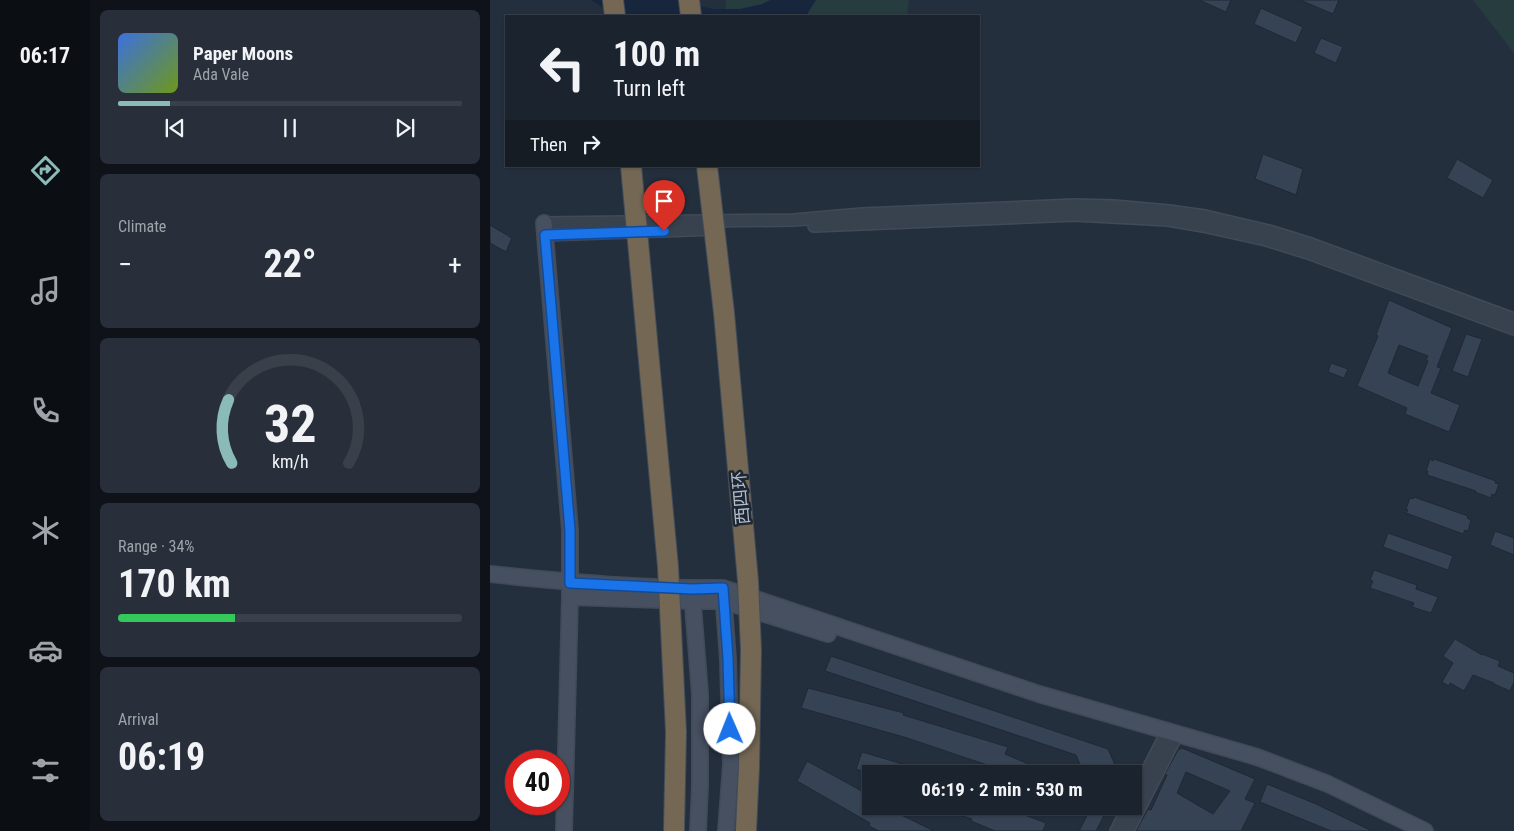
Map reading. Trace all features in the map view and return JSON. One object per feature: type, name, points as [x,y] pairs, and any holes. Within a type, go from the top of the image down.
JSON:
[{"type":"highway","points":[[613,0],[615,15]]},
{"type":"highway","points":[[689,0],[691,15]]},
{"type":"highway","points":[[630,167],[668,567],[676,732],[674,831]]},
{"type":"highway","name":"西四环","points":[[707,167],[724,313],[748,581],[751,650],[746,831]]},
{"type":"street","points":[[544,229],[794,220],[862,214],[1075,205],[1169,211],[1235,222],[1277,233],[1514,319]]},
{"type":"street","points":[[544,229],[1075,214],[1168,220],[1275,242],[1514,329]]},
{"type":"street","points":[[544,229],[570,530],[564,831]]},
{"type":"street","points":[[490,574],[570,590],[692,595],[724,594],[1171,736],[1295,780],[1403,831]]},
{"type":"street","points":[[724,594],[731,765],[726,831]]},
{"type":"street","points":[[692,595],[700,694],[698,831]]},
{"type":"street","points":[[1142,783],[1171,736]]},
{"type":"street","points":[[1128,831],[1171,736]]},
{"type":"street","points":[[1171,736],[1257,756],[1299,771],[1425,831]]},
{"type":"street","points":[[1116,831],[1124,815]]},
{"type":"green space","points":[[725,0],[909,0],[907,15],[727,15]]},
{"type":"green space","points":[[1473,0],[1514,0],[1514,53]]},
{"type":"water","points":[[591,0],[675,0],[714,9],[740,9],[762,4],[770,0],[816,0],[807,15],[614,15]]},
{"type":"building","points":[[1199,0],[1231,0],[1226,12]]},
{"type":"building","points":[[1300,0],[1339,0],[1333,14]]},
{"type":"building","points":[[1261,8],[1303,27],[1296,43],[1254,24]]},
{"type":"building","points":[[1321,38],[1343,47],[1336,63],[1314,53]]},
{"type":"building","points":[[1263,154],[1303,169],[1296,195],[1255,179]]},
{"type":"building","points":[[1457,159],[1493,180],[1483,198],[1447,178]]},
{"type":"building","points":[[490,225],[512,238],[506,252],[490,243]]},
{"type":"building","points":[[1389,300],[1452,328],[1437,367],[1441,368],[1431,393],[1460,405],[1449,432],[1405,414],[1407,408],[1357,386],[1378,336],[1376,335]],"holes":[[[1399,345],[1428,356],[1426,360],[1428,361],[1418,386],[1388,373]]]},
{"type":"building","points":[[1466,334],[1482,339],[1468,377],[1452,371]]},
{"type":"building","points":[[1331,363],[1348,369],[1344,378],[1328,372]]},
{"type":"building","points":[[1430,459],[1496,481],[1495,483],[1499,484],[1495,495],[1492,494],[1491,498],[1476,491],[1427,475],[1428,471],[1426,471]]},
{"type":"building","points":[[1414,497],[1468,516],[1467,518],[1471,520],[1468,531],[1465,530],[1463,534],[1406,513],[1410,498],[1413,499]]},
{"type":"building","points":[[1495,531],[1514,538],[1514,555],[1490,545]]},
{"type":"building","points":[[1388,533],[1453,556],[1448,570],[1383,547]]},
{"type":"building","points":[[1374,570],[1417,585],[1416,589],[1438,597],[1431,613],[1412,607],[1414,603],[1370,588],[1373,581],[1370,580]]},
{"type":"building","points":[[1455,639],[1482,655],[1500,661],[1498,666],[1514,673],[1514,682],[1510,691],[1473,675],[1464,691],[1450,683],[1449,686],[1442,682],[1453,663],[1443,656]]},
{"type":"building","points":[[831,656],[1108,749],[1115,765],[1080,765],[1076,755],[825,671]]},
{"type":"building","points":[[808,688],[904,713],[903,715],[1008,747],[1005,754],[1031,765],[987,765],[904,737],[801,708]]},
{"type":"building","points":[[1182,748],[1255,779],[1245,799],[1255,803],[1241,831],[1136,831],[1148,809],[1151,810],[1167,775],[1165,774],[1178,750]],"holes":[[[1186,772],[1230,791],[1213,814],[1177,793]]]},
{"type":"building","points":[[862,752],[904,765],[862,765],[862,771],[856,769]]},
{"type":"building","points":[[807,761],[862,791],[862,815],[901,815],[934,831],[879,831],[869,826],[870,823],[797,781]]},
{"type":"building","points":[[1267,784],[1316,804],[1372,831],[1331,831],[1260,802]]},
{"type":"building","points":[[959,815],[1025,815],[1046,823],[1043,831],[995,831],[971,821],[972,819]]},
{"type":"building","points":[[1087,815],[1104,815],[1096,831],[1079,831]]},
{"type":"route","points":[[664,231],[545,235],[570,530],[570,583],[692,589],[723,588],[728,658],[730,729]]}]
